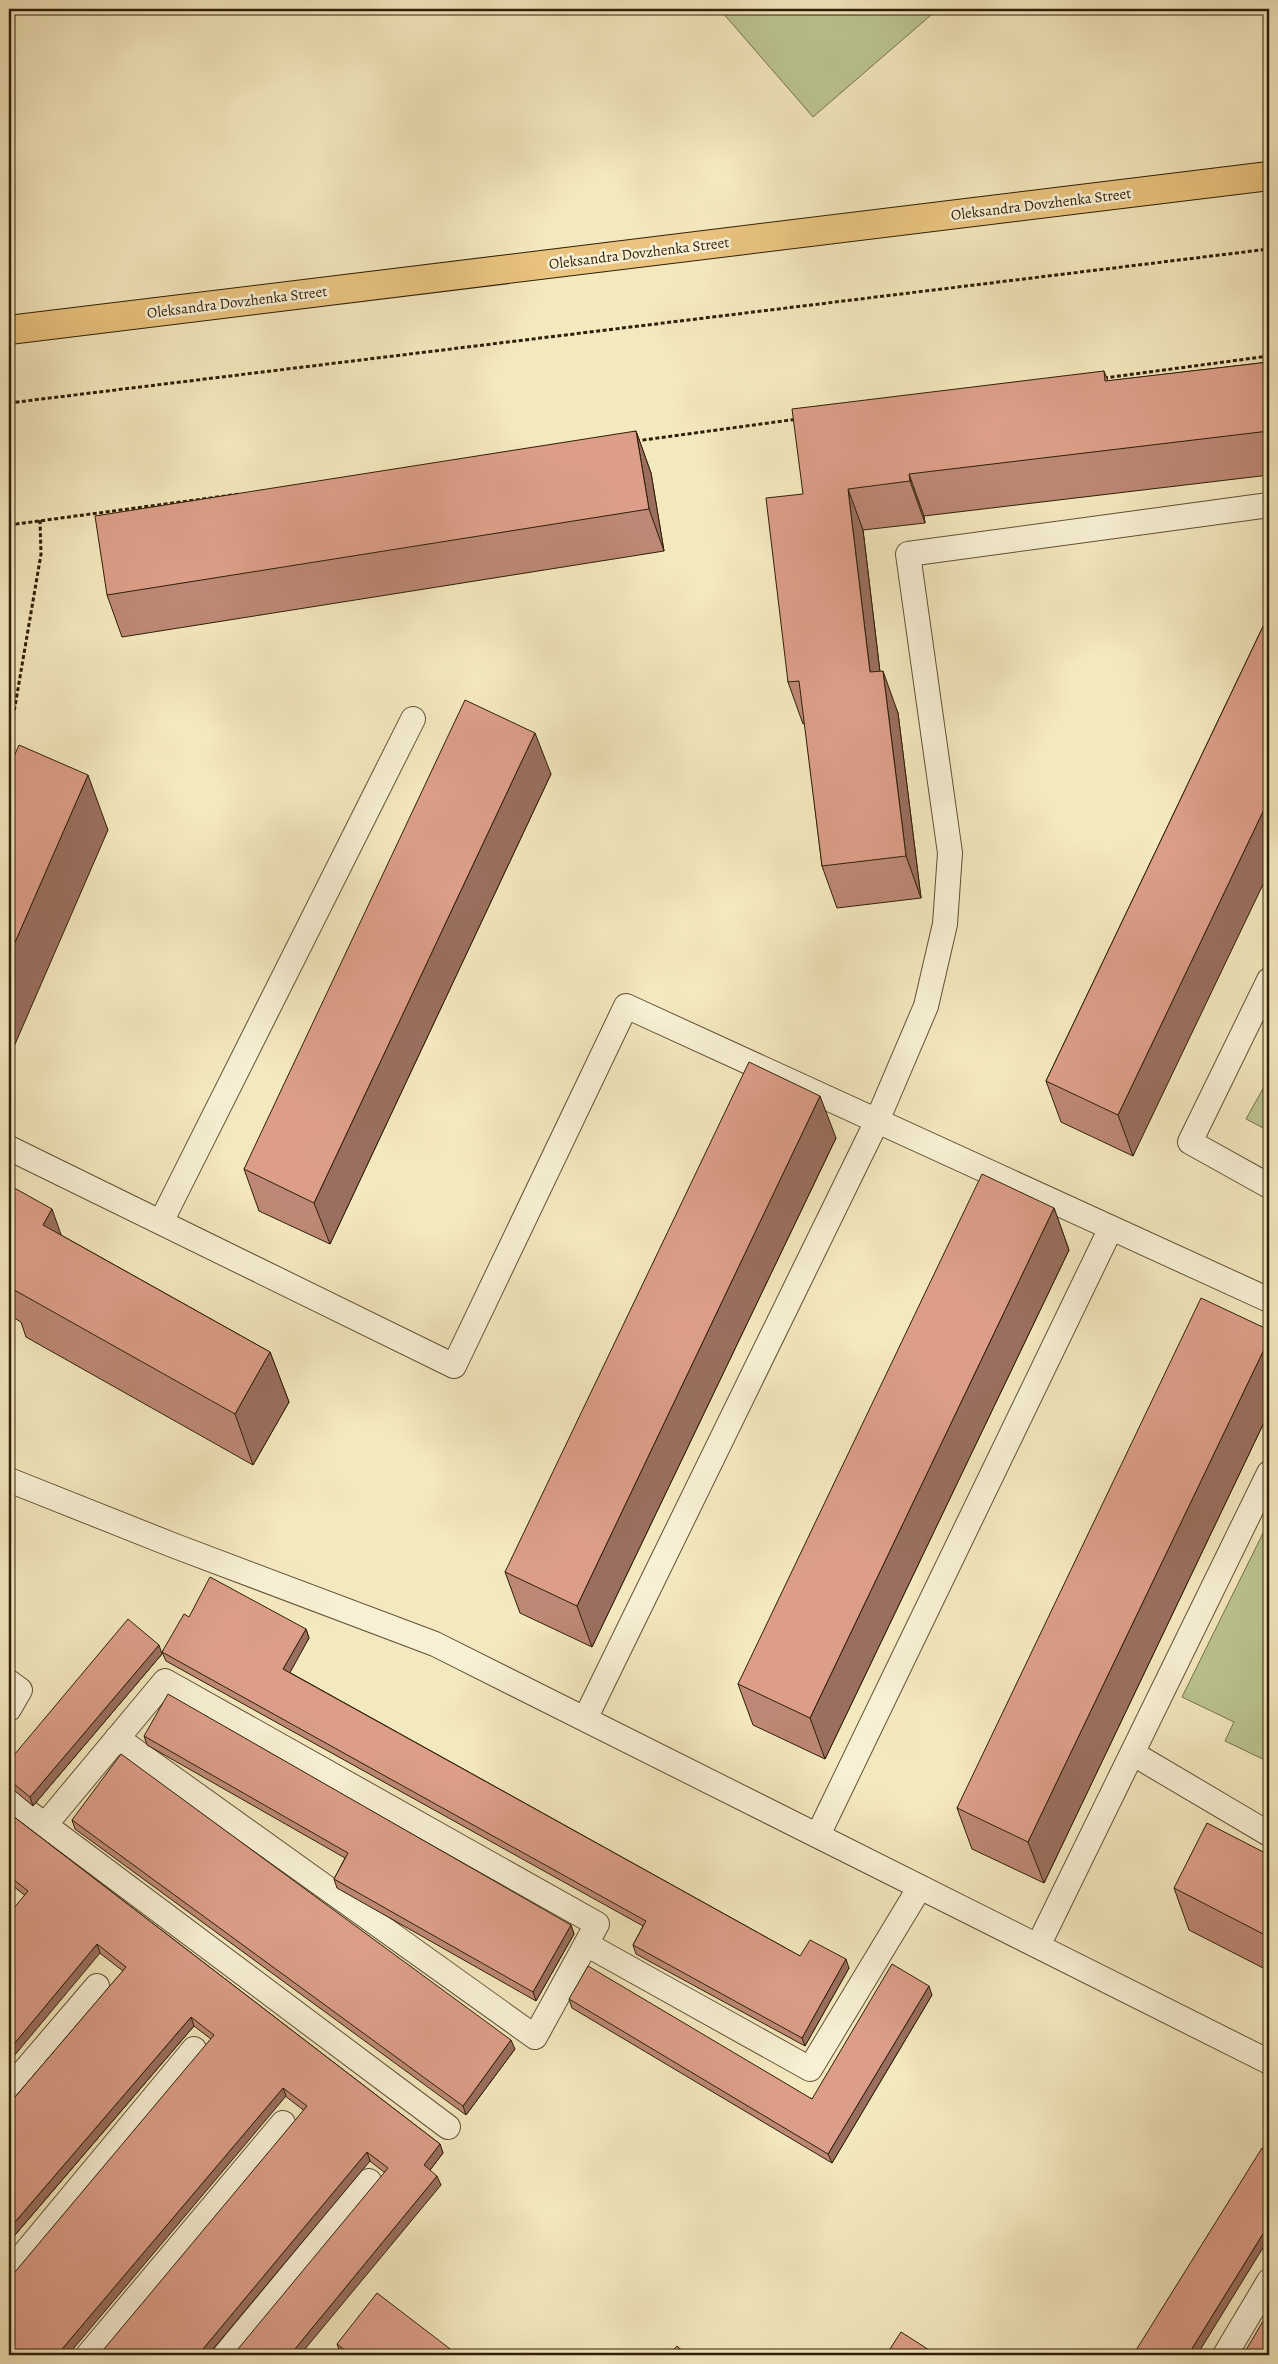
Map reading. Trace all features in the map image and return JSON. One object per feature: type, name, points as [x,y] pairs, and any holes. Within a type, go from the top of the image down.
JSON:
[{"type":"main road","name":"Oleksandra Dovzhenka Street","points":[[9,330],[1269,176]]},
{"type":"lane","points":[[585,1719],[878,1120],[926,1006],[945,924],[950,853],[908,554],[1269,505]]},
{"type":"lane","points":[[161,1222],[413,719]]},
{"type":"lane","points":[[1269,980],[1190,1142],[1269,1186]]},
{"type":"lane","points":[[9,1148],[454,1366],[626,1006],[1269,1300]]},
{"type":"lane","points":[[818,1836],[1111,1228]]},
{"type":"lane","points":[[1038,1946],[1269,1473]]},
{"type":"lane","points":[[9,1480],[175,1546],[435,1644],[1269,2062]]},
{"type":"lane","points":[[45,1825],[117,1738],[165,1681],[597,1924],[535,2037],[117,1738]]},
{"type":"lane","points":[[9,1682],[20,1690],[9,1709]]},
{"type":"lane","points":[[1132,1753],[1269,1834]]},
{"type":"lane","points":[[9,1798],[448,2126]]},
{"type":"lane","points":[[586,1944],[810,2069],[920,1887]]},
{"type":"lane","points":[[9,2088],[97,1986]]},
{"type":"lane","points":[[9,2272],[194,2049]]},
{"type":"lane","points":[[88,2355],[283,2124]]},
{"type":"lane","points":[[225,2355],[369,2181]]},
{"type":"lane","points":[[1225,2355],[1269,2281]]},
{"type":"path","points":[[9,403],[1269,249]]},
{"type":"path","points":[[1102,378],[1269,356]]},
{"type":"path","points":[[630,441],[807,418]]},
{"type":"path","points":[[9,524],[246,493]]},
{"type":"path","points":[[9,729],[13,718],[41,554],[40,520]]},
{"type":"green space","points":[[726,9],[938,9],[813,117],[722,12]]},
{"type":"green space","points":[[1269,1078],[1269,1131],[1246,1119]]},
{"type":"green space","points":[[1269,1521],[1269,1762],[1225,1741],[1234,1722],[1182,1697]]},
{"type":"building","points":[[1269,362],[1269,431],[909,474],[910,481],[848,489],[870,672],[883,671],[906,856],[822,866],[799,681],[788,682],[766,498],[803,494],[792,409],[1104,371],[1105,381]]},
{"type":"building","points":[[636,431],[649,509],[107,595],[95,516]]},
{"type":"building","points":[[1269,614],[1269,799],[1118,1115],[1046,1081]]},
{"type":"building","points":[[465,700],[535,733],[314,1203],[244,1169]]},
{"type":"building","points":[[19,745],[88,775],[9,956],[9,768]]},
{"type":"building","points":[[749,1062],[820,1096],[577,1606],[505,1572]]},
{"type":"building","points":[[982,1174],[1054,1208],[810,1718],[738,1684]]},
{"type":"building","points":[[9,1185],[52,1209],[43,1225],[270,1352],[235,1414],[9,1287],[13,1277],[9,1275]]},
{"type":"building","points":[[1201,1298],[1269,1330],[1269,1339],[1028,1842],[957,1808]]},
{"type":"building","points":[[210,1577],[306,1629],[283,1669],[800,1956],[810,1940],[846,1959],[802,2038],[633,1945],[646,1921],[162,1652],[184,1614],[189,1617]]},
{"type":"building","points":[[128,1619],[159,1645],[30,1797],[9,1780],[9,1761]]},
{"type":"building","points":[[168,1694],[571,1925],[533,1992],[334,1879],[348,1853],[144,1736]]},
{"type":"building","points":[[121,1754],[511,2040],[463,2106],[72,1820]]},
{"type":"building","points":[[9,1813],[440,2144],[424,2165],[437,2176],[290,2355],[233,2355],[388,2168],[367,2152],[198,2355],[99,2355],[307,2106],[283,2088],[57,2355],[9,2355],[9,2279],[214,2035],[191,2017],[9,2229],[9,2104],[126,1967],[97,1944],[9,2050],[9,1914],[28,1891],[9,1876]]},
{"type":"building","points":[[1207,1823],[1269,1855],[1269,1937],[1174,1888]]},
{"type":"building","points":[[892,1964],[929,1986],[828,2154],[569,1999],[588,1966],[812,2099]]},
{"type":"building","points":[[1262,2148],[1269,2152],[1269,2224],[1188,2355],[1133,2355]]},
{"type":"building","points":[[377,2293],[458,2355],[351,2355],[337,2344]]},
{"type":"building","points":[[1269,2311],[1269,2355],[1243,2355]]},
{"type":"building","points":[[901,2332],[937,2355],[886,2355]]},
{"type":"building","points":[[677,2346],[687,2355],[669,2355]]}]
